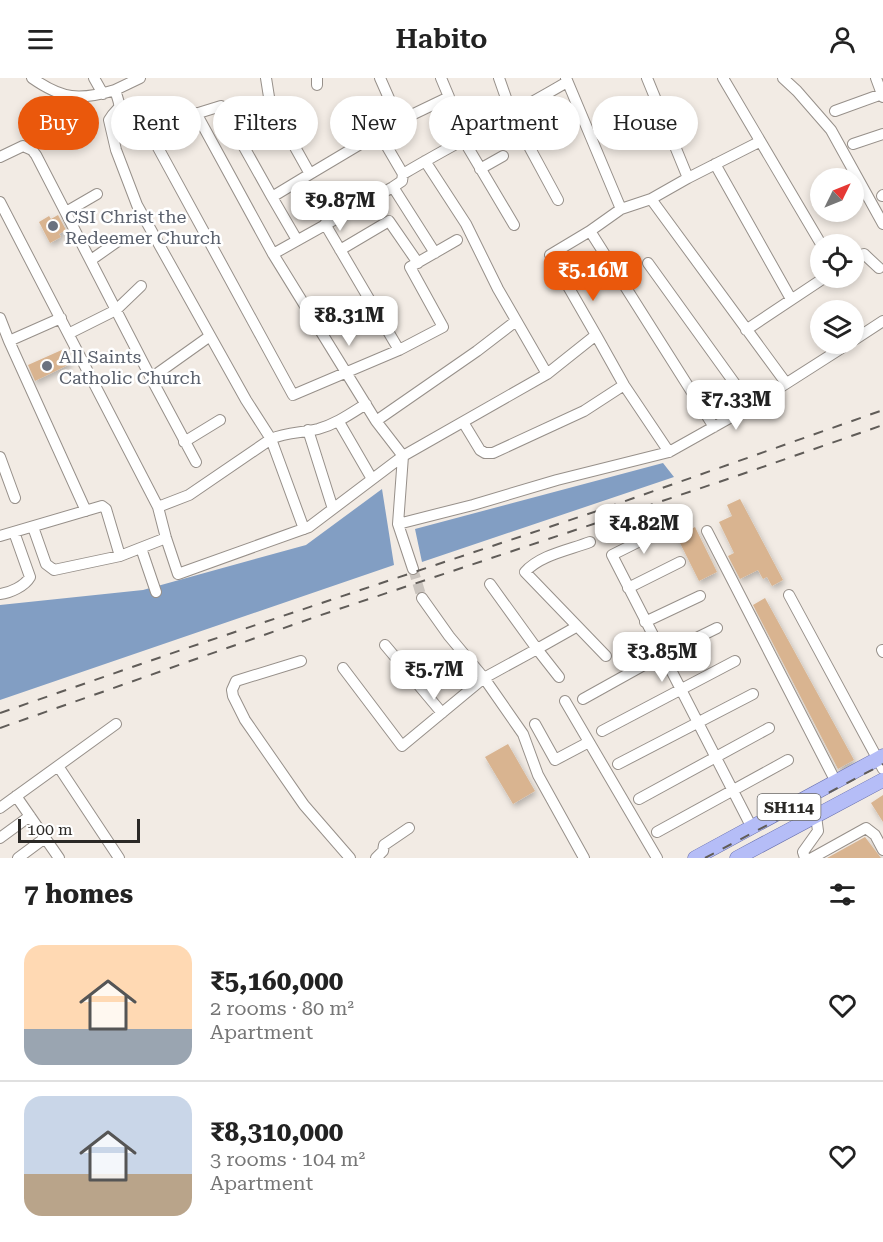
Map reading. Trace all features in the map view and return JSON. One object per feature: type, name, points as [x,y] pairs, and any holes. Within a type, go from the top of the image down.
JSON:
[{"type":"main road","name":"SH114","points":[[695,858],[751,826],[881,761]]},
{"type":"main road","name":"SH114","points":[[746,856],[883,780]]},
{"type":"main road","points":[[738,834],[746,856]]},
{"type":"street","points":[[32,78],[58,94],[85,96],[103,94],[140,78]]},
{"type":"street","points":[[94,78],[103,94]]},
{"type":"street","points":[[266,78],[268,97],[272,106],[310,174]]},
{"type":"street","points":[[380,78],[388,96]]},
{"type":"street","points":[[417,112],[449,97],[441,78]]},
{"type":"street","points":[[499,78],[505,96]]},
{"type":"street","points":[[647,78],[688,178]]},
{"type":"street","points":[[723,78],[815,234]]},
{"type":"street","points":[[783,78],[831,130],[883,224]]},
{"type":"street","points":[[835,111],[882,95],[876,78]]},
{"type":"street","points":[[541,96],[566,80],[621,209]]},
{"type":"street","points":[[115,90],[117,96]]},
{"type":"street","points":[[201,112],[222,106],[297,240]]},
{"type":"street","points":[[201,122],[273,254],[376,421],[403,456],[398,524],[413,569]]},
{"type":"street","points":[[853,144],[883,134]]},
{"type":"street","points":[[669,452],[624,385],[550,255],[621,209],[651,199],[759,142]]},
{"type":"street","points":[[0,157],[18,147],[23,146],[32,150],[196,462]]},
{"type":"street","points":[[117,150],[127,180],[151,232],[246,400],[271,439],[304,529]]},
{"type":"street","points":[[159,150],[293,395],[399,350],[443,327],[410,267],[457,240]]},
{"type":"street","points":[[272,197],[349,150]]},
{"type":"street","points":[[273,254],[402,181],[403,174],[389,150]]},
{"type":"street","points":[[403,174],[444,150]]},
{"type":"street","points":[[469,150],[514,225]]},
{"type":"street","points":[[531,150],[558,200]]},
{"type":"street","points":[[480,170],[503,156]]},
{"type":"street","points":[[425,161],[470,231],[498,290],[547,374]]},
{"type":"street","points":[[715,164],[791,299]]},
{"type":"street","points":[[393,186],[435,253]]},
{"type":"street","points":[[66,212],[97,194]]},
{"type":"street","points":[[651,199],[786,383]]},
{"type":"street","points":[[0,201],[159,507],[178,574],[304,529],[403,456],[547,374],[596,335]]},
{"type":"street","points":[[340,250],[389,221],[418,263]]},
{"type":"street","points":[[325,224],[399,350]]},
{"type":"street","points":[[590,231],[714,427]]},
{"type":"street","points":[[91,260],[118,241]]},
{"type":"street","points":[[864,254],[879,268]]},
{"type":"street","points":[[648,263],[751,406]]},
{"type":"street","points":[[70,333],[116,310],[141,286]]},
{"type":"street","points":[[746,330],[810,287]]},
{"type":"street","points":[[0,318],[86,510]]},
{"type":"street","points":[[9,341],[61,318]]},
{"type":"street","points":[[376,421],[516,321]]},
{"type":"street","points":[[864,333],[883,321]]},
{"type":"street","points":[[151,378],[210,336]]},
{"type":"street","points":[[398,524],[669,452],[751,406],[832,354]]},
{"type":"street","points":[[462,422],[480,450],[484,453],[493,453],[584,411],[624,385]]},
{"type":"street","points":[[159,507],[189,495],[271,439],[339,422],[366,404]]},
{"type":"street","points":[[184,442],[220,420]]},
{"type":"street","points":[[339,422],[372,479]]},
{"type":"street","points":[[308,430],[333,508]]},
{"type":"street","points":[[0,457],[15,498]]},
{"type":"street","points":[[0,536],[99,506],[105,507],[120,555]]},
{"type":"street","points":[[33,527],[46,564],[54,570],[120,555],[166,538]]},
{"type":"street","points":[[664,529],[612,555],[751,826]]},
{"type":"street","points":[[707,531],[836,782]]},
{"type":"street","points":[[0,594],[5,594],[25,584],[30,577],[14,532]]},
{"type":"street","points":[[590,543],[544,559],[532,565],[525,572],[606,656]]},
{"type":"street","points":[[141,548],[156,592]]},
{"type":"street","points":[[628,588],[680,562]]},
{"type":"street","points":[[490,584],[559,677]]},
{"type":"street","points":[[789,595],[881,761]]},
{"type":"street","points":[[645,622],[700,596]]},
{"type":"street","points":[[422,598],[449,636],[484,678],[523,734],[538,774],[584,858]]},
{"type":"street","points":[[343,668],[402,746],[484,678],[576,627]]},
{"type":"street","points":[[583,699],[662,655],[717,628]]},
{"type":"street","points":[[385,645],[442,713]]},
{"type":"street","points":[[602,731],[735,661]]},
{"type":"street","points":[[301,662],[236,681],[232,696],[245,720],[304,805],[350,858]]},
{"type":"street","points":[[618,764],[753,694]]},
{"type":"street","points":[[565,701],[657,858]]},
{"type":"street","points":[[0,808],[116,724]]},
{"type":"street","points":[[535,724],[555,760],[589,742]]},
{"type":"street","points":[[639,799],[769,728]]},
{"type":"street","points":[[657,832],[788,760]]},
{"type":"street","points":[[58,766],[119,858]]},
{"type":"street","points":[[16,796],[59,858]]},
{"type":"street","points":[[0,838],[30,816]]},
{"type":"street","points":[[805,858],[802,852],[818,831],[816,816]]},
{"type":"street","points":[[376,858],[383,851],[384,845],[409,828]]},
{"type":"street","points":[[812,858],[867,828],[875,835],[883,850]]},
{"type":"street","points":[[18,858],[45,838]]},
{"type":"water","points":[[663,463],[674,477],[422,562],[415,529]]},
{"type":"water","points":[[382,489],[394,565],[0,700],[0,605],[143,590],[306,545]]},
{"type":"building","name":"CSI Christ the Redeemer Church","points":[[58,215],[66,230],[59,234],[61,237],[50,243],[39,222],[49,216],[51,219]]},
{"type":"building","name":"All Saints Catholic Church","points":[[64,349],[68,353],[70,364],[35,381],[28,365]]},
{"type":"building","points":[[740,499],[783,580],[772,586],[767,577],[763,579],[758,570],[740,579],[728,556],[734,553],[719,522],[732,516],[727,505]]},
{"type":"building","points":[[695,527],[717,572],[699,581],[677,537]]},
{"type":"building","points":[[765,598],[854,760],[838,769],[753,605]]},
{"type":"building","points":[[508,744],[535,791],[513,804],[485,757]]},
{"type":"building","points":[[883,795],[883,822],[871,803]]},
{"type":"building","points":[[865,837],[881,858],[827,858]]},
{"type":"tunnel","points":[[413,569],[422,598]]},
{"type":"railway","points":[[0,713],[600,510],[883,410]]},
{"type":"railway","points":[[0,728],[318,616],[883,425]]},
{"type":"railway","points":[[705,858],[883,764]]},
{"type":"place","name":"CSI Christ the Redeemer Church","points":[[53,226]]},
{"type":"place","name":"All Saints Catholic Church","points":[[47,366]]}]
